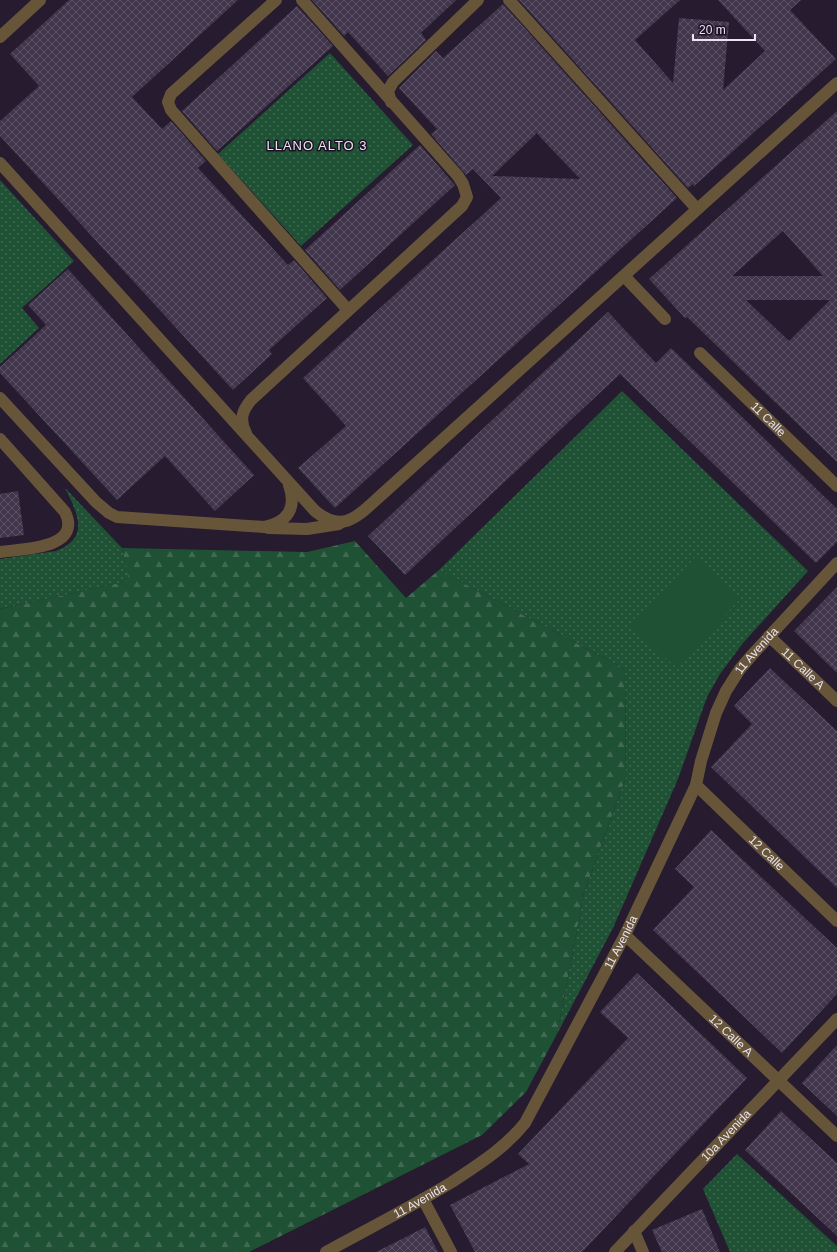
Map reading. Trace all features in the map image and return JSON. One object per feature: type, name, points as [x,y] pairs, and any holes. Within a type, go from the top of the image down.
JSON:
[{"type":"street","points":[[0,37],[40,0]]},
{"type":"street","points":[[276,0],[171,94],[168,102],[171,110],[348,310]]},
{"type":"street","points":[[251,441],[241,420],[242,413],[248,404],[462,206],[467,197],[463,184],[458,176],[390,102],[302,0]]},
{"type":"street","points":[[390,102],[388,91],[393,82],[478,0]]},
{"type":"street","points":[[509,0],[697,209]]},
{"type":"street","points":[[0,398],[96,502],[113,515],[129,518],[307,529],[328,527],[350,520],[367,507],[624,277],[837,83]]},
{"type":"street","points":[[0,164],[288,482],[323,518],[336,523],[344,522]]},
{"type":"street","points":[[624,277],[665,319]]},
{"type":"street","name":"11 Calle","points":[[700,353],[837,486]]},
{"type":"street","points":[[0,439],[65,512],[68,520],[68,527],[65,535],[53,544],[0,552]]},
{"type":"street","points":[[264,527],[278,522],[290,510],[292,498],[288,482]]},
{"type":"street","name":"11 Avenida","points":[[326,1252],[423,1200],[483,1162],[510,1141],[525,1123],[625,935],[696,785],[708,739],[726,691],[740,669],[837,563]]},
{"type":"street","name":"11 Calle A","points":[[769,636],[837,701]]},
{"type":"street","name":"12 Calle","points":[[696,785],[837,921]]},
{"type":"street","name":"12 Calle A","points":[[625,935],[837,1136]]},
{"type":"street","name":"10a Avenida","points":[[615,1252],[837,1019]]},
{"type":"street","points":[[423,1200],[451,1252]]},
{"type":"street","points":[[634,1232],[643,1252]]},
{"type":"green space","points":[[330,53],[413,145],[301,246],[218,154]]},
{"type":"green space","points":[[0,180],[74,261],[22,308],[39,328],[0,364]]},
{"type":"green space","points":[[622,391],[808,571],[743,643],[720,674],[707,697],[678,779],[613,928],[557,1034],[584,893],[626,777],[625,669],[439,570]]},
{"type":"green space","points":[[65,488],[122,548],[129,581],[0,609],[0,559],[56,551],[67,546],[74,539],[78,524],[77,515]]},
{"type":"green space","points":[[355,541],[406,598],[439,570],[625,669],[626,777],[584,893],[557,1034],[526,1092],[482,1135],[249,1252],[0,1252],[0,609],[128,581],[122,548],[307,552]]},
{"type":"green space","points":[[696,556],[741,598],[677,668],[631,627]]},
{"type":"green space","points":[[737,1154],[837,1246],[837,1252],[730,1252],[703,1189]]},
{"type":"building","points":[[69,0],[238,0],[132,97],[162,129],[171,121],[206,161],[198,168],[288,265],[294,260],[327,298],[269,350],[272,354],[233,390],[0,136],[0,121],[39,86],[10,54]]},
{"type":"building","points":[[312,0],[456,0],[421,33],[426,40],[388,76],[348,32],[344,36]]},
{"type":"building","points":[[519,0],[680,0],[635,40],[673,83],[679,18],[729,22],[723,90],[765,51],[718,0],[801,0],[790,10],[836,59],[694,186],[693,184],[688,188]]},
{"type":"building","points":[[503,4],[677,198],[335,508],[298,468],[346,426],[303,378],[501,198],[473,169],[466,175],[431,134],[437,129],[399,88],[436,51],[443,58]],"holes":[[[537,133],[580,179],[492,176]]]},
{"type":"building","points":[[297,6],[333,46],[217,151],[182,111]]},
{"type":"building","points":[[837,111],[837,462],[687,317],[685,318],[649,279]],"holes":[[[783,231],[823,276],[732,276]],[[746,300],[830,300],[789,341]]]},
{"type":"building","points":[[420,145],[455,185],[340,290],[305,250]]},
{"type":"building","points":[[68,269],[254,475],[215,511],[165,456],[117,500],[0,373],[0,367],[46,325],[28,305]]},
{"type":"building","points":[[608,312],[656,363],[671,348],[837,509],[837,542],[816,563],[620,374],[405,575],[368,536]]},
{"type":"building","points":[[18,491],[24,535],[0,538],[0,494]]},
{"type":"building","points":[[837,587],[837,673],[794,631]]},
{"type":"building","points":[[770,668],[837,731],[837,888],[711,767],[752,724],[734,706]]},
{"type":"building","points":[[711,830],[837,948],[837,994],[782,1053],[653,930],[694,887],[675,869]]},
{"type":"building","points":[[637,973],[747,1078],[582,1252],[475,1252],[450,1205],[529,1164],[518,1154],[628,1038],[600,1012]]},
{"type":"building","points":[[837,1045],[837,1116],[802,1083]]},
{"type":"building","points":[[781,1111],[837,1163],[837,1236],[745,1150]]},
{"type":"building","points":[[702,1209],[720,1252],[662,1252],[652,1230]]},
{"type":"building","points":[[425,1227],[438,1252],[376,1252],[406,1237]]},
{"type":"district","name":"LLANO ALTO 3","points":[[317,145]]}]
